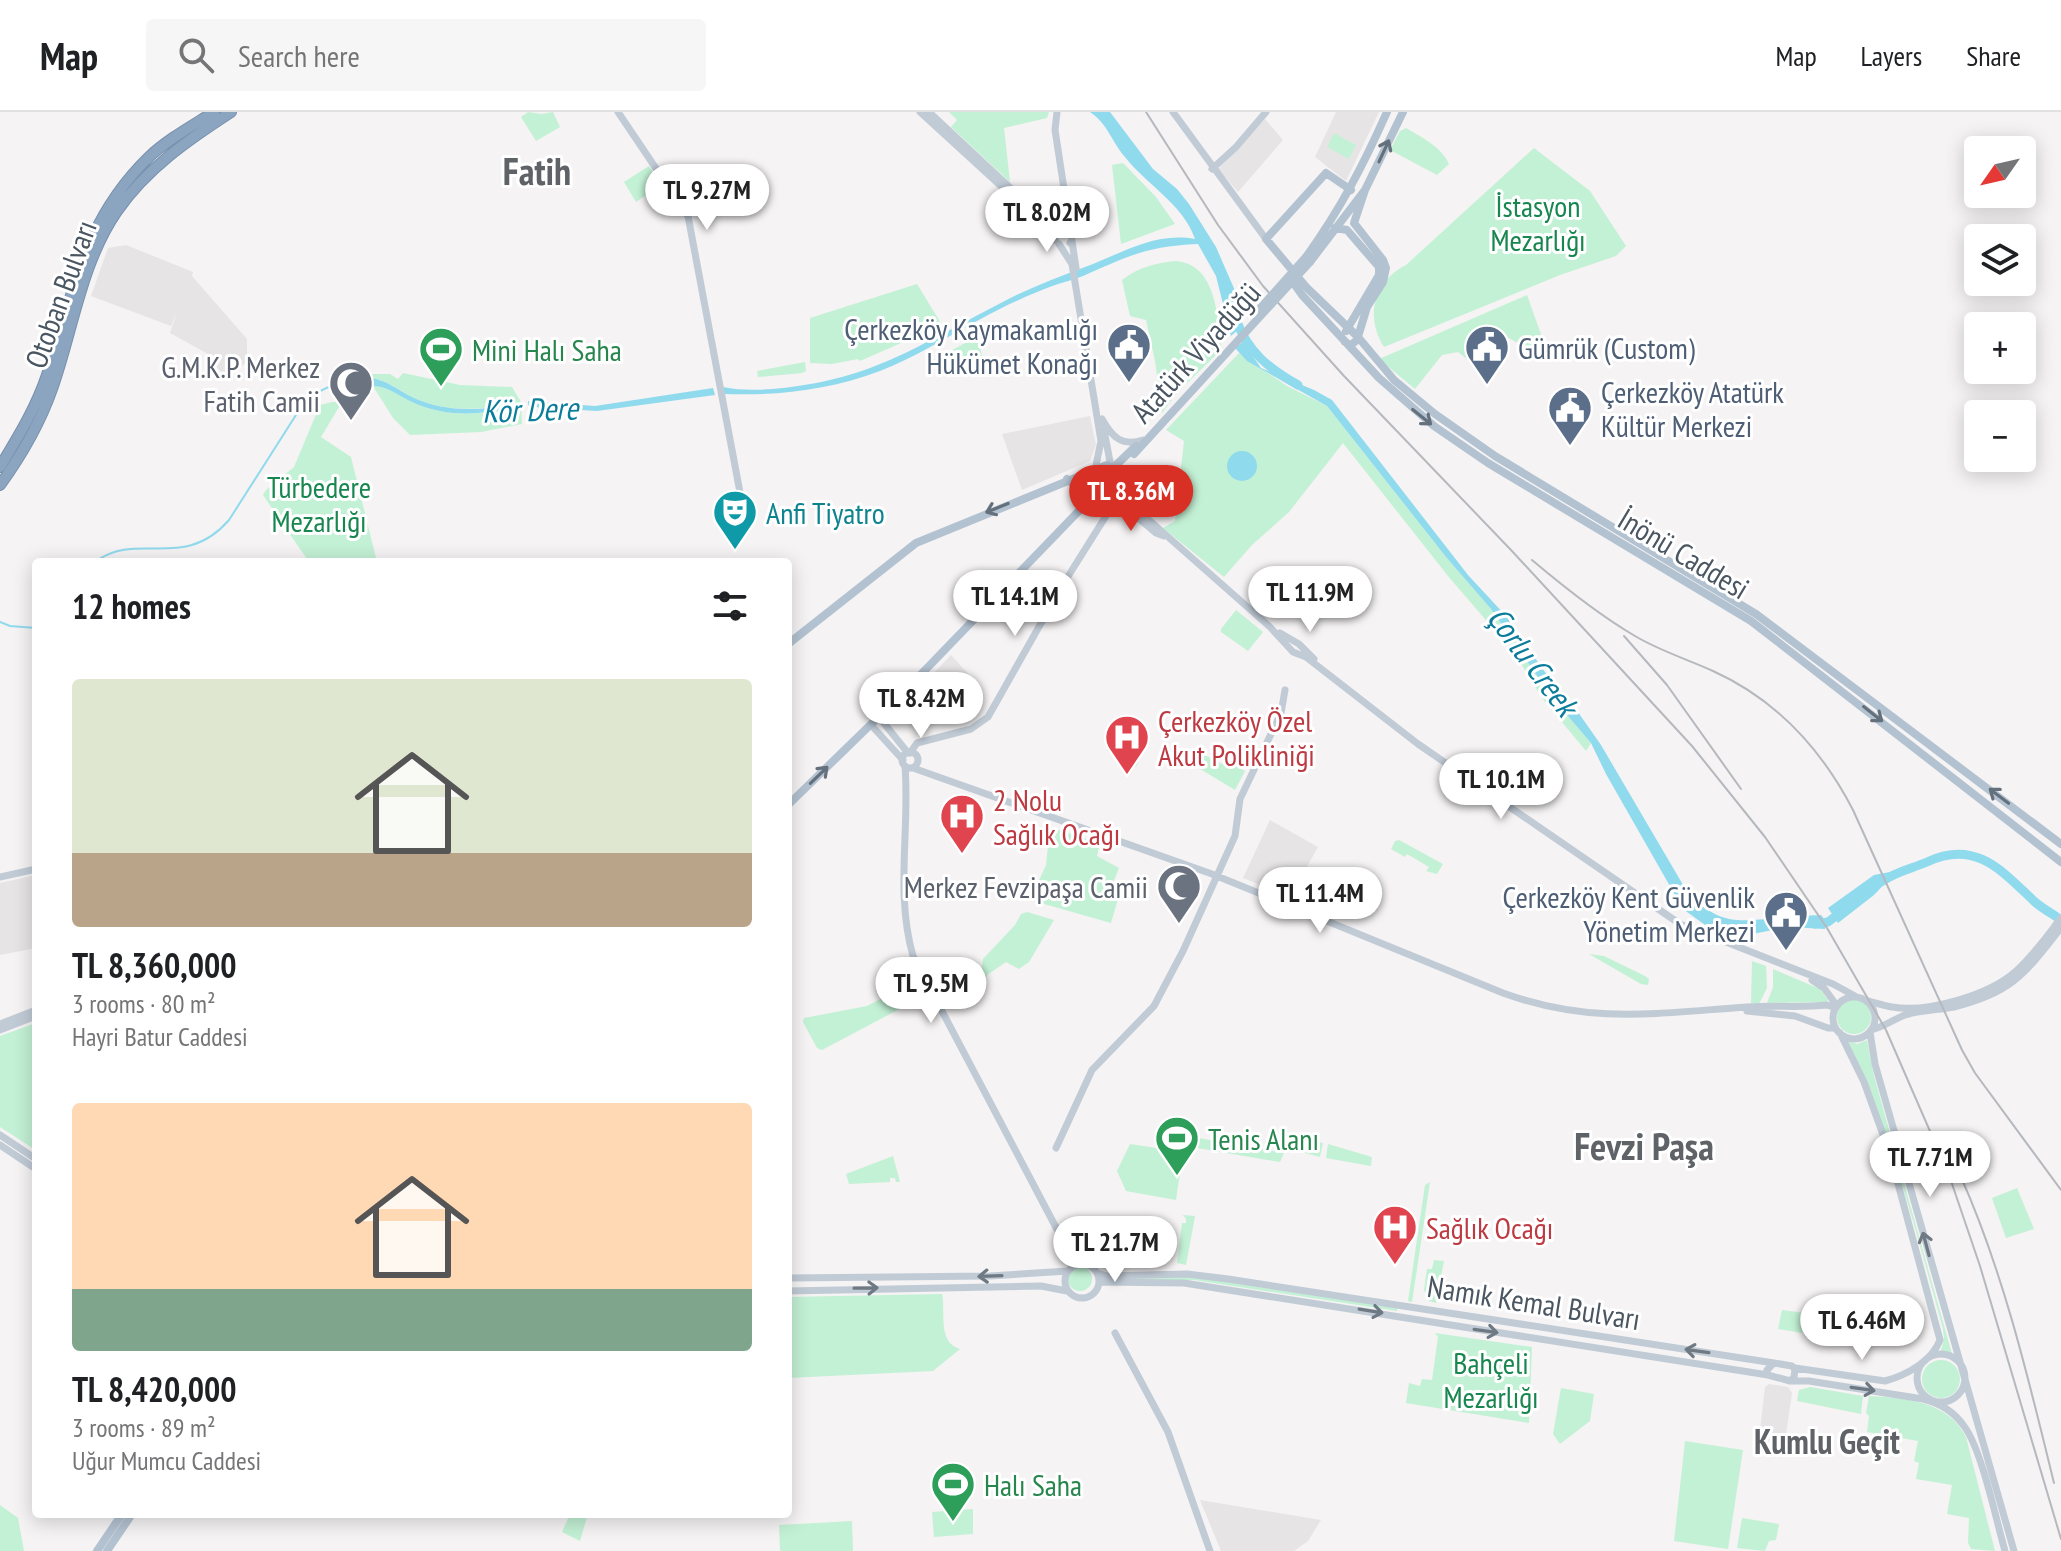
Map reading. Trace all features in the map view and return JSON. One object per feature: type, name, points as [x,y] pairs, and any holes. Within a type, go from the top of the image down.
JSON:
[{"type":"highway","name":"Otoban Bulvarı","points":[[0,467],[26,424],[46,378],[79,266],[105,213],[150,156],[214,112]]},
{"type":"highway","name":"Otoban Bulvarı","points":[[0,485],[40,418],[96,250],[115,214],[152,168],[231,112]]},
{"type":"main road","points":[[618,112],[688,216],[742,503]]},
{"type":"main road","points":[[920,112],[1015,199],[1074,263]]},
{"type":"main road","points":[[929,112],[1047,222],[1064,229],[1072,241],[1101,441],[1094,480],[1156,533],[1164,536]]},
{"type":"main road","points":[[1057,112],[1055,130],[1068,219],[1057,242]]},
{"type":"main road","points":[[1173,112],[1293,277],[1349,329]]},
{"type":"main road","points":[[1212,169],[1266,112]]},
{"type":"main road","points":[[1308,259],[1351,190],[1387,112]]},
{"type":"main road","points":[[1335,228],[1347,230],[1379,267],[1379,275],[1343,335],[1344,341],[1351,345],[1358,337],[1367,307],[1383,282],[1386,268],[1354,223],[1365,190],[1403,112]]},
{"type":"main road","points":[[1266,239],[1326,173],[1351,190]]},
{"type":"main road","points":[[1308,259],[1365,190]]},
{"type":"main road","points":[[1057,242],[1066,245],[1072,241]]},
{"type":"main road","name":"Atatürk Viyadüğü","points":[[1114,472],[1308,259]]},
{"type":"main road","name":"Atatürk Viyadüğü","points":[[1114,472],[1134,454],[1308,259]]},
{"type":"main road","name":"İnönü Caddesi","points":[[1293,277],[1344,341],[1400,399],[1434,426],[1488,463],[1756,614],[2061,844]]},
{"type":"main road","name":"İnönü Caddesi","points":[[1349,329],[1394,380],[1435,414],[1602,527],[1751,621],[2061,862]]},
{"type":"main road","points":[[1091,367],[1107,455],[1121,493],[1164,536],[1377,714],[1680,924],[1833,984],[1855,996],[1894,1008],[1955,1001],[2004,980],[2061,928]]},
{"type":"main road","points":[[1102,419],[1109,431],[1121,441],[1134,443],[1143,440]]},
{"type":"main road","points":[[792,641],[916,543],[1103,465],[1114,472]]},
{"type":"main road","points":[[792,801],[901,695],[1084,505],[1102,488],[1111,487],[1114,472]]},
{"type":"main road","points":[[1067,479],[1080,489],[1084,505]]},
{"type":"main road","points":[[902,743],[917,743],[964,731],[988,717],[1074,566],[1116,500]]},
{"type":"main road","points":[[1056,1148],[1092,1070],[1154,1006],[1235,836],[1240,799],[1281,713],[1285,690]]},
{"type":"main road","points":[[879,717],[902,743],[910,761]]},
{"type":"main road","points":[[871,725],[910,761],[933,773],[1217,876],[1503,993],[1551,1008],[1598,1015],[1836,1007]]},
{"type":"main road","points":[[917,743],[910,761],[906,788],[903,899],[913,956],[1061,1237]]},
{"type":"main road","points":[[2043,847],[2061,868]]},
{"type":"main road","points":[[0,877],[32,870]]},
{"type":"main road","points":[[1720,1010],[1779,1013],[1858,1039],[1904,1015],[1956,1006],[2011,985],[2030,968],[2061,918]]},
{"type":"main road","points":[[1785,966],[1824,988],[1836,1007]]},
{"type":"main road","points":[[1855,996],[1843,999],[1833,1015],[1864,1082],[1890,1154],[1940,1340],[1919,1369],[1917,1377],[1922,1392],[1955,1414],[1971,1438],[2005,1551]]},
{"type":"main road","points":[[1868,1001],[1875,1012],[1871,1031],[1875,1064],[2014,1551]]},
{"type":"main road","points":[[0,1027],[32,1012]]},
{"type":"main road","points":[[0,1027],[32,1017]]},
{"type":"main road","points":[[0,1135],[32,1156]]},
{"type":"main road","points":[[0,1145],[32,1166]]},
{"type":"main road","points":[[792,1291],[1041,1286],[1067,1291],[1074,1297],[1085,1299],[1094,1294],[1099,1282],[1097,1273],[1084,1264],[1073,1266],[1064,1280],[1067,1291]]},
{"type":"main road","points":[[792,1278],[958,1277],[1068,1271]]},
{"type":"main road","name":"Namık Kemal Bulvarı","points":[[1097,1273],[1107,1276],[1187,1274],[1885,1381],[1897,1378],[1930,1357]]},
{"type":"main road","points":[[944,1277],[945,1287]]},
{"type":"main road","points":[[958,1277],[958,1287]]},
{"type":"main road","name":"Namık Kemal Bulvarı","points":[[1099,1282],[1184,1283],[1768,1375],[1790,1381],[1809,1381],[1935,1401]]},
{"type":"main road","points":[[1403,1316],[1404,1306]]},
{"type":"main road","points":[[1415,1318],[1417,1308]]},
{"type":"main road","points":[[1115,1333],[1168,1432],[1210,1551]]},
{"type":"main road","points":[[1930,1357],[1950,1357],[1964,1373],[1958,1395],[1943,1402],[1935,1401]]},
{"type":"main road","points":[[1768,1375],[1767,1370],[1774,1363]]},
{"type":"main road","points":[[1790,1381],[1795,1368]]},
{"type":"main road","points":[[97,1551],[119,1518]]},
{"type":"main road","points":[[107,1551],[129,1518]]},
{"type":"shaded area","points":[[1336,112],[1379,112],[1346,181],[1315,157]]},
{"type":"shaded area","points":[[1265,119],[1283,140],[1238,192],[1218,169]]},
{"type":"shaded area","points":[[126,245],[193,272],[192,276],[247,339],[247,362],[227,375],[207,363],[208,354],[170,333],[177,312],[171,326],[91,296],[108,248]]},
{"type":"shaded area","points":[[1090,416],[1096,445],[1090,461],[1022,490],[1002,434]]},
{"type":"shaded area","points":[[951,655],[972,678],[948,701],[928,711],[911,697]]},
{"type":"shaded area","points":[[1270,820],[1318,847],[1290,897],[1243,878]]},
{"type":"shaded area","points":[[32,876],[32,949],[0,955],[0,883]]},
{"type":"shaded area","points":[[1769,1384],[1788,1387],[1792,1393],[1782,1444],[1759,1438],[1765,1387]]},
{"type":"shaded area","points":[[1200,1500],[1321,1520],[1308,1541],[1294,1551],[1221,1551]]},
{"type":"green space","points":[[528,112],[553,112],[560,127],[536,141],[521,117]]},
{"type":"green space","points":[[949,112],[1049,112],[1047,118],[1004,128],[1010,182],[951,127],[957,120]]},
{"type":"green space","points":[[1406,128],[1446,158],[1449,164],[1437,175],[1390,150],[1400,131]]},
{"type":"green space","points":[[1334,133],[1356,145],[1349,159],[1327,147]]},
{"type":"green space","name":"İstasyon Mezarlığı","points":[[1534,148],[1590,191],[1626,246],[1616,256],[1560,275],[1384,347],[1378,335],[1374,311],[1380,289],[1395,272]]},
{"type":"green space","points":[[1123,163],[1156,197],[1175,224],[1121,244],[1112,165]]},
{"type":"green space","points":[[649,166],[661,185],[636,202],[624,182]]},
{"type":"green space","points":[[1176,261],[1190,265],[1207,282],[1216,308],[1222,349],[1176,394],[1162,413],[1146,320],[1130,316],[1122,280],[1148,266]]},
{"type":"green space","points":[[917,284],[942,325],[860,361],[810,363],[810,318]]},
{"type":"green space","points":[[1527,295],[1548,354],[1538,358],[1536,353],[1505,336],[1480,369],[1458,352],[1442,355],[1415,389],[1379,359]]},
{"type":"green space","points":[[978,336],[982,356],[934,368],[932,361]]},
{"type":"green space","points":[[1239,353],[1287,386],[1327,406],[1491,609],[1554,700],[1591,743],[1586,751],[1542,698],[1515,654],[1448,576],[1343,443],[1289,512],[1252,545],[1224,577],[1163,528],[1175,521],[1184,441],[1166,430]]},
{"type":"green space","points":[[805,362],[806,371],[802,373],[758,377],[757,371]]},
{"type":"green space","points":[[403,373],[460,385],[512,387],[521,402],[481,408],[441,406],[416,399],[388,383],[371,378],[369,374],[390,374],[398,379]]},
{"type":"green space","points":[[373,386],[427,408],[453,413],[480,413],[521,406],[522,424],[481,432],[410,435],[393,418]]},
{"type":"green space","name":"Türbedere Mezarlığı","points":[[339,402],[321,437],[351,457],[376,558],[306,558],[263,495],[294,467],[320,405]]},
{"type":"green space","points":[[1236,610],[1263,632],[1248,651],[1221,632]]},
{"type":"green space","points":[[1112,740],[1146,745],[1136,767],[1107,750]]},
{"type":"green space","points":[[1201,753],[1245,771],[1235,790],[1197,767]]},
{"type":"green space","points":[[1050,827],[1100,843],[1097,856],[1119,868],[1111,888],[1120,892],[1111,923],[1030,900],[1046,865]]},
{"type":"green space","points":[[1399,840],[1443,864],[1437,874],[1426,871],[1429,867],[1407,854],[1405,857],[1391,849]]},
{"type":"green space","points":[[1027,912],[1054,920],[1029,962],[1019,969],[1006,962],[987,975],[985,981],[980,979],[983,959],[1015,925],[1021,914]]},
{"type":"green space","points":[[1589,954],[1604,956],[1645,976],[1649,979],[1648,985],[1641,984]]},
{"type":"green space","points":[[1752,961],[1766,966],[1767,988],[1759,1004],[1751,1003]]},
{"type":"green space","points":[[1773,969],[1820,989],[1827,1002],[1767,1003],[1773,987]]},
{"type":"green space","points":[[899,989],[907,1005],[822,1050],[817,1048],[803,1022],[804,1018],[867,1006]]},
{"type":"green space","points":[[1854,1000],[1866,1005],[1871,1017],[1866,1029],[1854,1034],[1842,1029],[1837,1017],[1842,1005]]},
{"type":"green space","points":[[32,1024],[32,1148],[0,1127],[0,1036]]},
{"type":"green space","points":[[1845,1040],[1857,1044],[1867,1040],[1874,1076],[1952,1354],[1941,1351],[1943,1329],[1902,1183],[1872,1098]]},
{"type":"green space","points":[[1193,1137],[1284,1153],[1280,1162],[1191,1147]]},
{"type":"green space","points":[[1300,1137],[1323,1143],[1320,1157],[1291,1149],[1292,1143]]},
{"type":"green space","points":[[1130,1144],[1183,1152],[1176,1200],[1126,1191],[1117,1171]]},
{"type":"green space","points":[[1328,1144],[1372,1157],[1371,1166],[1326,1158]]},
{"type":"green space","points":[[893,1156],[900,1182],[890,1178],[890,1182],[849,1184],[846,1174]]},
{"type":"green space","points":[[1430,1182],[1412,1302],[1408,1301],[1425,1185]]},
{"type":"green space","points":[[2017,1188],[2034,1229],[2006,1238],[1992,1198]]},
{"type":"green space","points":[[1183,1215],[1195,1216],[1186,1265],[1177,1263],[1182,1223],[1186,1223]]},
{"type":"green space","points":[[1434,1260],[1444,1261],[1436,1303],[1429,1301],[1424,1290],[1427,1269],[1432,1269]]},
{"type":"green space","points":[[1080,1267],[1091,1274],[1092,1279],[1085,1290],[1080,1291],[1069,1284],[1068,1279],[1075,1268]]},
{"type":"green space","points":[[1102,1277],[1194,1277],[1397,1308],[1397,1311],[1194,1280],[1103,1280]]},
{"type":"green space","points":[[942,1294],[945,1334],[960,1349],[933,1371],[792,1378],[792,1297]]},
{"type":"green space","points":[[1782,1310],[1805,1313],[1802,1333],[1778,1329]]},
{"type":"green space","name":"Bahçeli Mezarlığı","points":[[1435,1333],[1532,1347],[1529,1423],[1406,1403],[1409,1383],[1420,1386],[1422,1379],[1432,1380],[1438,1337]]},
{"type":"green space","points":[[1941,1360],[1954,1366],[1960,1379],[1954,1392],[1941,1398],[1928,1392],[1922,1379],[1928,1366]]},
{"type":"green space","points":[[1810,1387],[1863,1396],[1861,1414],[1797,1401],[1799,1390]]},
{"type":"green space","points":[[1561,1388],[1594,1394],[1590,1421],[1560,1444],[1553,1434]]},
{"type":"green space","points":[[1869,1396],[1925,1404],[1958,1425],[1966,1437],[1995,1551],[1971,1549],[1968,1543],[1969,1518],[1947,1514],[1952,1485],[1916,1479],[1919,1463],[1914,1461],[1918,1441],[1867,1432]]},
{"type":"green space","points":[[1685,1441],[1743,1450],[1728,1549],[1674,1541]]},
{"type":"green space","points":[[0,1505],[18,1518],[24,1551],[0,1551]]},
{"type":"green space","name":"Halı Saha","points":[[973,1509],[973,1534],[934,1537],[932,1512]]},
{"type":"green space","points":[[568,1518],[587,1518],[580,1541],[562,1532]]},
{"type":"green space","points":[[1742,1518],[1779,1524],[1776,1540],[1769,1541],[1765,1551],[1737,1548]]},
{"type":"green space","points":[[852,1521],[853,1551],[780,1551],[779,1525]]},
{"type":"water","points":[[1090,112],[1110,112],[1153,169],[1189,204],[1216,247],[1236,293],[1240,328],[1231,336],[1216,276],[1198,244],[1181,245],[1139,253],[1035,293],[905,360],[861,378],[803,390],[724,394],[723,387],[753,390],[783,388],[870,368],[1019,294],[1126,250],[1166,238],[1195,239],[1182,215],[1134,167]]},
{"type":"water","points":[[1243,342],[1261,368],[1332,400],[1468,575],[1506,616],[1554,685],[1580,715],[1601,745],[1689,895],[1710,911],[1729,919],[1821,915],[1826,921],[1825,929],[1790,927],[1752,934],[1726,934],[1705,925],[1683,909],[1591,743],[1554,700],[1491,609],[1327,406],[1247,361],[1235,348]]},
{"type":"water","points":[[368,378],[380,380],[414,398],[440,406],[480,409],[521,402],[521,406],[480,413],[440,411],[373,386]]},
{"type":"water","points":[[713,388],[715,395],[597,411],[528,406],[528,401],[595,406]]},
{"type":"water","points":[[1242,451],[1253,455],[1257,466],[1253,477],[1242,481],[1231,477],[1227,466],[1231,455]]},
{"type":"water","points":[[1890,872],[1892,876],[1874,895],[1838,923],[1828,908],[1874,875]]},
{"type":"waterway","name":"Çorlu Creek","points":[[1236,319],[1253,350],[1278,373],[1298,385]]},
{"type":"waterway","name":"Kör Dere","points":[[102,558],[128,549],[178,548],[212,535],[229,520],[303,404],[334,385],[371,383]]},
{"type":"waterway","name":"Kör Dere","points":[[0,622],[32,628]]},
{"type":"waterway","name":"Çorlu Creek","points":[[1881,882],[1944,856],[1974,856],[1999,870],[2038,905],[2061,920]]},
{"type":"waterway","name":"Çorlu Creek","points":[[1815,924],[1828,922],[1844,910]]},
{"type":"railway","points":[[1146,112],[1218,225],[1263,286],[1692,746],[1765,837],[1827,928],[1886,1030],[1949,1175],[1980,1266],[2061,1539]]},
{"type":"railway","points":[[1532,560],[1582,600],[1635,636],[1713,671],[1757,696],[1812,746],[1853,810],[1962,1050],[1975,1073],[2061,1190]]},
{"type":"railway","points":[[1624,636],[1667,685],[1741,789]]},
{"type":"railway","points":[[1961,1177],[2003,1290],[2054,1483]]},
{"type":"place","name":"Çerkezköy Kaymakamlığı Hükümet Konağı","points":[[1129,384]]},
{"type":"place","name":"Gümrük (Custom)","points":[[1487,386]]},
{"type":"place","name":"Mini Halı Saha","points":[[441,388]]},
{"type":"place","name":"G.M.K.P. Merkez Fatih Camii","points":[[351,422]]},
{"type":"place","name":"Çerkezköy Atatürk Kültür Merkezi","points":[[1570,447]]},
{"type":"place","name":"Anfi Tiyatro","points":[[735,551]]},
{"type":"place","name":"Çerkezköy Özel Akut Polikliniği","points":[[1127,776]]},
{"type":"place","name":"2 Nolu Sağlık Ocağı","points":[[962,855]]},
{"type":"place","name":"Merkez Fevzipaşa Camii","points":[[1179,925]]},
{"type":"place","name":"Çerkezköy Kent Güvenlik Yönetim Merkezi","points":[[1786,952]]},
{"type":"place","name":"Tenis Alanı","points":[[1177,1177]]},
{"type":"place","name":"Sağlık Ocağı","points":[[1395,1266]]},
{"type":"place","name":"Halı Saha","points":[[953,1523]]},
{"type":"district","name":"Fatih","points":[[537,170]]},
{"type":"district","name":"Fevzi Paşa","points":[[1644,1145]]},
{"type":"district","name":"Kumlu Geçit","points":[[1827,1441]]}]
